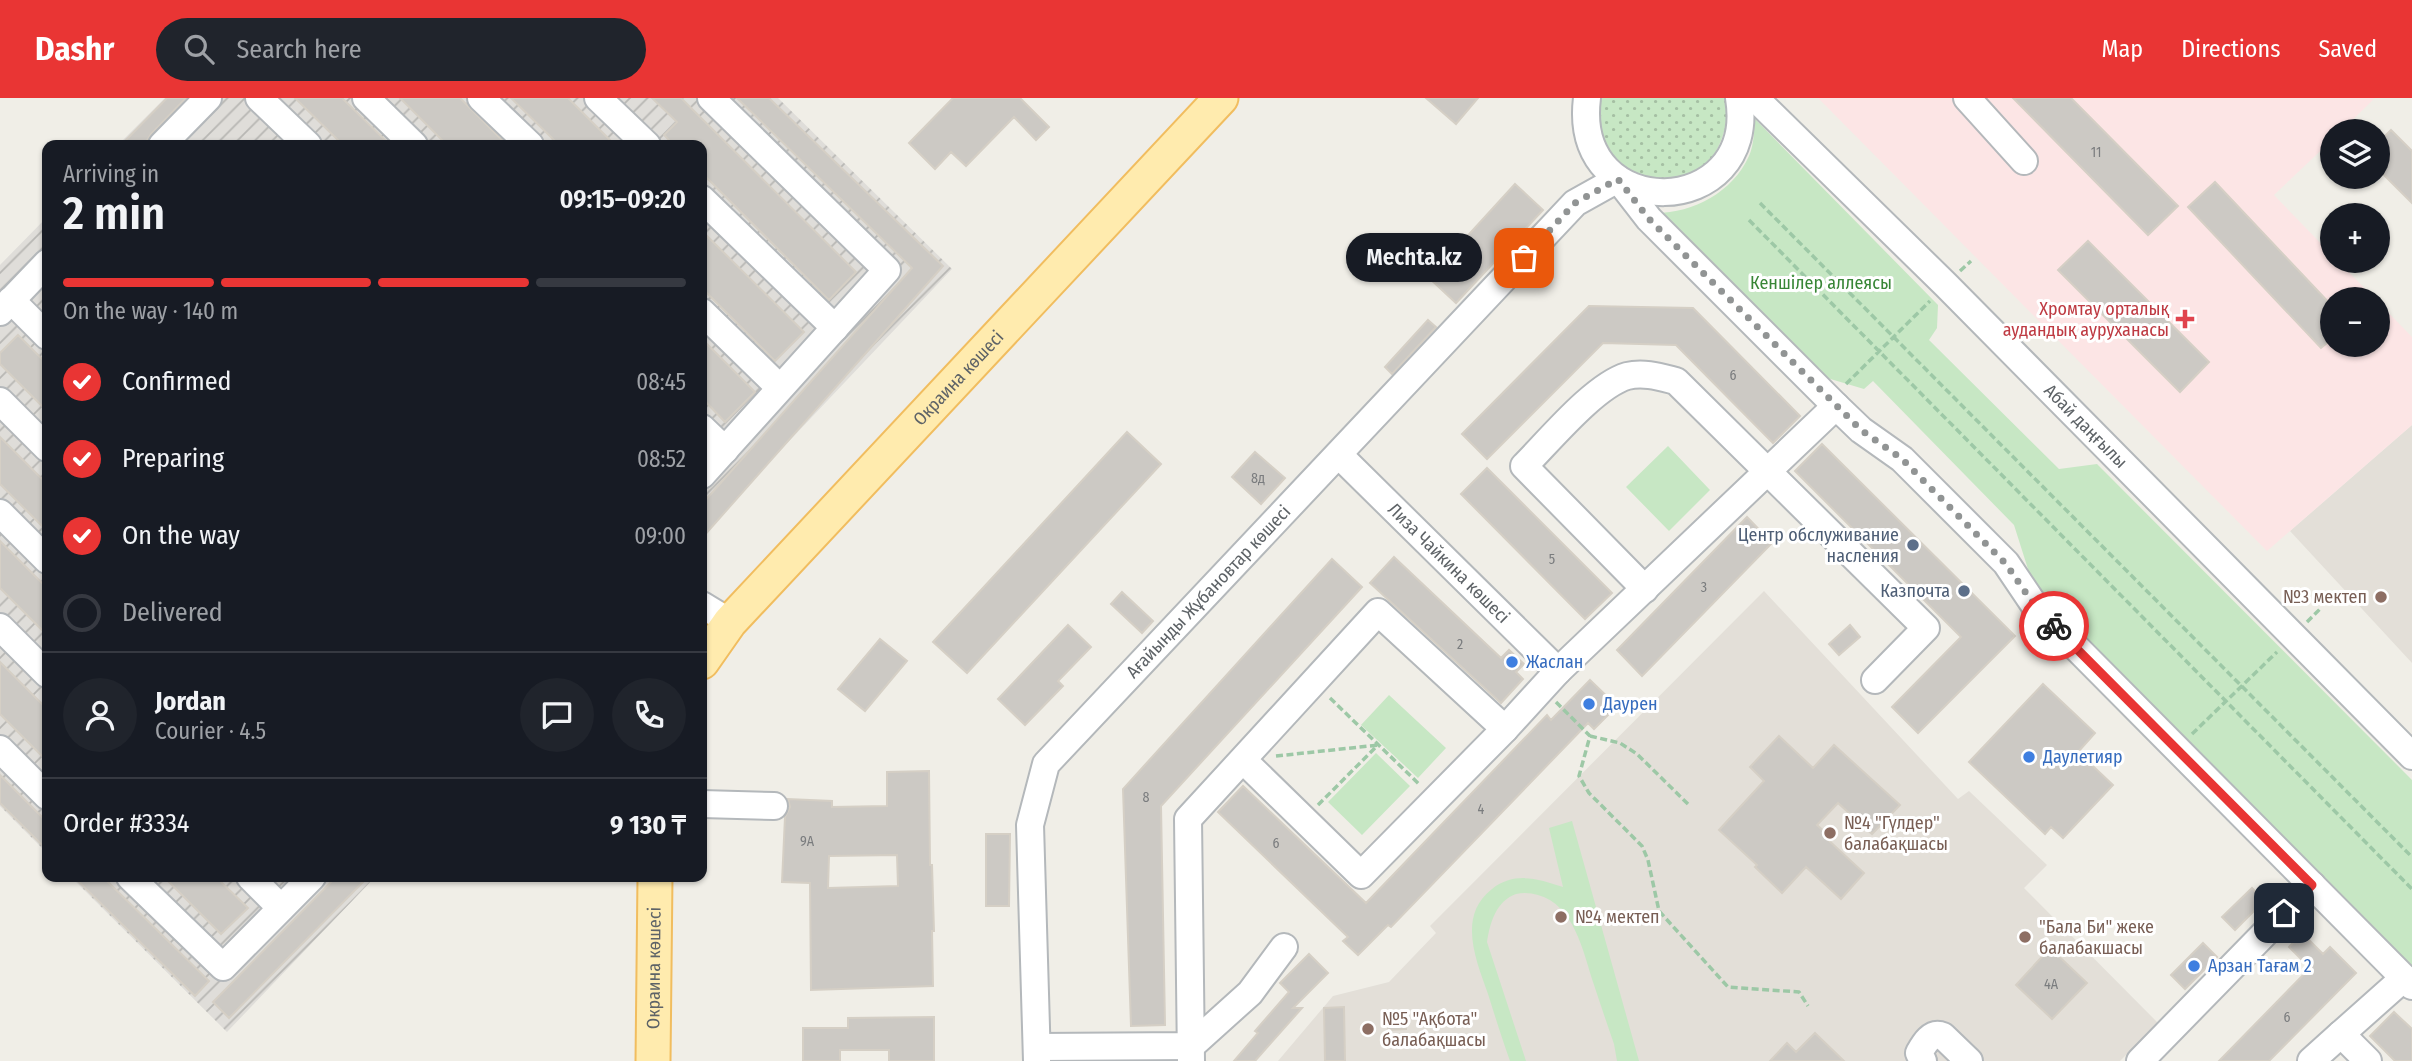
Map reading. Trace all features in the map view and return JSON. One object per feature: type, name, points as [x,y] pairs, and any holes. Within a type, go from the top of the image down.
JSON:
[{"type":"main road","name":"Окраина көшесі","points":[[707,655],[730,622],[1221,98]]},
{"type":"main road","name":"Окраина көшесі","points":[[653,1061],[655,882]]},
{"type":"street","points":[[176,140],[208,98]]},
{"type":"street","points":[[259,98],[303,140]]},
{"type":"street","points":[[366,98],[409,140]]},
{"type":"street","points":[[481,98],[525,140]]},
{"type":"street","points":[[598,98],[642,140]]},
{"type":"street","points":[[707,469],[887,271],[711,98]]},
{"type":"street","points":[[1587,98],[1586,124],[1593,150],[1649,219],[1861,430],[1902,459],[2006,564],[2035,606],[2408,982],[2311,1061]]},
{"type":"street","points":[[1618,179],[1633,188],[1659,193],[1685,191],[1701,184],[1727,161],[1735,146],[1742,112],[1739,98]]},
{"type":"street","name":"Абай даңғылы","points":[[1755,98],[1946,285],[2412,756]]},
{"type":"street","points":[[1967,98],[2024,161]]},
{"type":"street","points":[[1575,203],[1593,150]]},
{"type":"street","points":[[1575,203],[1618,179]]},
{"type":"street","points":[[707,203],[835,328]]},
{"type":"street","name":"Ағайынды Жұбановтар көшесі","points":[[1037,1054],[1030,825],[1046,764],[1575,203]]},
{"type":"street","points":[[42,268],[6,306],[42,332]]},
{"type":"street","points":[[707,317],[780,388]]},
{"type":"street","points":[[1645,589],[1524,466],[1604,387],[1628,376],[1650,374],[1676,381],[1926,628],[1875,680]]},
{"type":"street","points":[[0,401],[42,444]]},
{"type":"street","points":[[1243,760],[1361,875],[1550,680],[1767,471],[1833,402]]},
{"type":"street","points":[[707,433],[724,450]]},
{"type":"street","name":"Лиза Чайкина көшесі","points":[[1339,455],[1550,680]]},
{"type":"street","points":[[0,513],[42,555]]},
{"type":"street","points":[[707,608],[730,622]]},
{"type":"street","points":[[1191,1053],[1188,819],[1378,612],[1505,729]]},
{"type":"street","points":[[0,627],[42,669]]},
{"type":"street","points":[[0,749],[42,791]]},
{"type":"street","points":[[707,804],[774,806]]},
{"type":"street","points":[[135,882],[223,967],[307,882]]},
{"type":"street","points":[[255,882],[281,908]]},
{"type":"street","points":[[2140,1061],[2312,885]]},
{"type":"street","points":[[1037,1054],[1191,1053],[1250,993],[1284,947]]},
{"type":"street","points":[[1923,1061],[1919,1053],[1931,1036],[1938,1034],[1969,1061]]},
{"type":"street","points":[[2341,1034],[2368,1061]]},
{"type":"path","points":[[1760,203],[2412,857]]},
{"type":"path","points":[[1749,220],[2412,889]]},
{"type":"path","points":[[1833,402],[1879,351],[1970,261]]},
{"type":"path","points":[[2176,749],[2320,609]]},
{"type":"path","points":[[1550,680],[1590,736],[1620,743],[1637,754],[1690,806]]},
{"type":"path","points":[[1314,682],[1435,800]]},
{"type":"path","points":[[1590,736],[1579,776],[1589,793],[1642,846],[1648,860],[1659,911],[1728,987],[1800,992],[1808,1006]]},
{"type":"path","points":[[1243,760],[1378,745]]},
{"type":"path","points":[[1304,819],[1378,745]]},
{"type":"shaded area","points":[[165,98],[778,98],[952,269],[707,528],[707,140],[123,140]]},
{"type":"shaded area","name":"Хромтау орталық аудандық ауруханасы","points":[[1818,98],[2375,98],[2353,119],[2320,119],[2320,151],[2274,195],[2320,243],[2320,273],[2350,273],[2363,287],[2320,287],[2320,357],[2390,357],[2390,314],[2412,337],[2412,425],[2267,551]]},
{"type":"shaded area","points":[[42,222],[42,848],[0,806],[0,265]]},
{"type":"shaded area","name":"№3 мектеп","points":[[2412,425],[2412,663],[2290,531]]},
{"type":"shaded area","points":[[1764,591],[1958,799],[1969,791],[2047,865],[2024,888],[2158,1023],[2120,1061],[1278,1061],[1333,996],[1389,982],[1436,933],[1430,926]]},
{"type":"shaded area","points":[[76,882],[370,882],[227,1032]]},
{"type":"green space","points":[[1600,98],[1724,98],[1726,121],[1723,135],[1710,159],[1690,174],[1667,179],[1644,176],[1622,165],[1606,148],[1597,126]]},
{"type":"green space","name":"Кеншілер аллеясы","points":[[1755,119],[1938,305],[1937,328],[1929,340],[2059,469],[2097,464],[2412,780],[2412,966],[2034,588],[2014,525],[1873,381],[1864,389],[1817,375],[1656,213],[1697,204],[1722,190],[1733,180],[1751,152]]},
{"type":"green space","points":[[1668,446],[1710,490],[1669,531],[1626,487]]},
{"type":"green space","points":[[1389,695],[1446,748],[1418,778],[1361,725]]},
{"type":"green space","points":[[1376,753],[1410,786],[1362,835],[1328,802]]},
{"type":"green space","points":[[1572,821],[1639,1061],[1617,1061],[1581,943],[1569,919],[1550,900],[1527,893],[1509,897],[1495,913],[1487,942],[1526,1061],[1510,1061],[1475,953],[1472,925],[1475,912],[1481,900],[1492,889],[1518,878],[1536,879],[1563,887],[1549,828]]},
{"type":"building","points":[[167,98],[186,98],[147,140],[126,140]]},
{"type":"building","points":[[295,98],[342,98],[385,140],[338,140]]},
{"type":"building","points":[[400,98],[460,98],[502,140],[442,140]]},
{"type":"building","points":[[511,98],[568,98],[610,140],[554,140]]},
{"type":"building","points":[[652,98],[681,98],[856,272],[829,300],[707,178],[707,140],[669,140],[664,135],[677,122]]},
{"type":"building","points":[[737,98],[769,98],[943,266],[707,532],[707,498],[912,268]]},
{"type":"building","points":[[953,98],[1020,98],[1049,127],[1036,140],[1014,117],[966,166],[951,152],[935,169],[909,143]]},
{"type":"building","points":[[1426,98],[1478,98],[1456,124]]},
{"type":"building","points":[[2013,98],[2071,98],[2178,206],[2148,235]]},
{"type":"building","points":[[2390,131],[2412,151],[2412,203],[2390,181]]},
{"type":"building","points":[[2215,182],[2320,293],[2320,347],[2188,207]]},
{"type":"building","points":[[1515,184],[1543,210],[1456,303],[1429,278]]},
{"type":"building","points":[[707,236],[804,332],[775,361],[707,293]]},
{"type":"building","points":[[2088,241],[2209,362],[2180,392],[2058,270]]},
{"type":"building","points":[[1589,306],[1693,308],[1800,416],[1773,443],[1676,345],[1603,343],[1487,459],[1462,434]]},
{"type":"building","points":[[1428,320],[1436,327],[1392,374],[1385,367]]},
{"type":"building","points":[[18,335],[42,359],[42,406],[0,364],[0,353]]},
{"type":"building","points":[[707,344],[755,392],[725,422],[707,403]]},
{"type":"building","points":[[1127,432],[1161,464],[967,673],[933,642]]},
{"type":"building","points":[[0,437],[42,479],[42,526],[0,484]]},
{"type":"building","points":[[1822,444],[2015,636],[1918,733],[1892,707],[1961,637],[1795,471]]},
{"type":"building","points":[[1255,452],[1285,478],[1261,504],[1232,477]]},
{"type":"building","points":[[1487,468],[1612,593],[1585,619],[1461,494]]},
{"type":"building","points":[[1747,517],[1772,543],[1642,676],[1617,650]]},
{"type":"building","points":[[0,541],[42,583],[42,630],[0,588]]},
{"type":"building","points":[[1394,557],[1501,658],[1509,650],[1524,664],[1516,672],[1523,679],[1501,703],[1370,583]]},
{"type":"building","points":[[1332,559],[1362,587],[1161,806],[1165,1025],[1131,1026],[1123,789]]},
{"type":"building","points":[[1122,592],[1153,621],[1142,633],[1111,604]]},
{"type":"building","points":[[1068,625],[1091,647],[1058,681],[1063,686],[1025,725],[998,699]]},
{"type":"building","points":[[1850,625],[1860,637],[1839,655],[1829,644]]},
{"type":"building","points":[[880,639],[907,661],[865,711],[838,689]]},
{"type":"building","points":[[0,662],[42,704],[42,756],[0,714]]},
{"type":"building","points":[[1590,680],[1617,706],[1594,729],[1588,723],[1391,927],[1388,925],[1358,955],[1343,941],[1348,937],[1218,812],[1243,786],[1366,903],[1547,715],[1551,720]]},
{"type":"building","name":"Даулетияр","points":[[2043,684],[2095,733],[2078,752],[2113,785],[2063,838],[2051,827],[2045,834],[1969,762]]},
{"type":"building","points":[[1779,736],[1813,768],[1834,745],[1900,805],[1872,834],[1838,803],[1817,825],[1827,834],[1825,837],[1864,873],[1841,899],[1806,867],[1782,893],[1755,867],[1757,865],[1719,830],[1764,781],[1750,767]]},
{"type":"building","points":[[929,771],[933,986],[811,990],[810,883],[782,882],[785,817],[790,807],[788,799],[832,801],[832,807],[887,806],[887,772]],"holes":[[[897,855],[898,886],[828,888],[829,856]]]},
{"type":"building","points":[[0,775],[42,817],[42,845],[0,803]]},
{"type":"building","points":[[986,834],[1010,834],[1009,906],[986,906]]},
{"type":"building","points":[[79,882],[108,882],[209,981],[195,996]]},
{"type":"building","points":[[169,882],[221,882],[248,908],[221,934]]},
{"type":"building","points":[[331,882],[363,882],[229,1018],[213,1002]]},
{"type":"building","points":[[2252,888],[2264,901],[2235,930],[2222,917]]},
{"type":"building","points":[[2302,933],[2323,954],[2330,947],[2356,973],[2269,1061],[2219,1061],[2310,968],[2289,947]]},
{"type":"building","points":[[2203,943],[2217,957],[2185,989],[2171,975]]},
{"type":"building","points":[[2050,948],[2087,983],[2052,1019],[2016,985]]},
{"type":"building","points":[[1309,954],[1328,973],[1293,1008],[1302,1008],[1255,1061],[1234,1061],[1258,1033],[1255,1031],[1289,992],[1280,983]]},
{"type":"building","points":[[1344,1007],[1345,1061],[1325,1061],[1324,1008]]},
{"type":"building","points":[[1388,1010],[1406,1010],[1406,1029],[1388,1030]]},
{"type":"building","points":[[2394,1012],[2412,1029],[2412,1061],[2395,1061],[2370,1036]]},
{"type":"building","points":[[934,1017],[934,1061],[889,1061],[889,1050],[840,1050],[840,1061],[803,1061],[803,1028],[848,1028],[848,1018]]},
{"type":"building","points":[[1815,1033],[1844,1061],[1770,1061],[1787,1043],[1796,1052]]},
{"type":"way so far","points":[[1524,258],[1575,203],[1618,179],[1649,219],[1861,430],[1902,459],[2006,564],[2035,606],[2054,626]]},
{"type":"place","name":"Mechta.kz","points":[[1524,258]]},
{"type":"place","name":"Хромтау орталық аудандық ауруханасы","points":[[2185,319]]},
{"type":"place","name":"Центр обслуживание насления","points":[[1913,545]]},
{"type":"place","name":"Казпочта","points":[[1964,591]]},
{"type":"place","name":"№3 мектеп","points":[[2381,597]]},
{"type":"place","name":"Жаслан","points":[[1512,662]]},
{"type":"place","name":"Даурен","points":[[1589,704]]},
{"type":"place","name":"Даулетияр","points":[[2029,757]]},
{"type":"place","name":"№4 \"Гүлдер\" балабақшасы","points":[[1830,833]]},
{"type":"place","name":"№4 мектеп","points":[[1561,917]]},
{"type":"place","name":"\"Бала Би\" жеке балабакшасы","points":[[2025,937]]},
{"type":"place","name":"Арзан Тағам 2","points":[[2194,966]]},
{"type":"place","name":"№5 \"Ақбота\" балабақшасы","points":[[1368,1029]]},
{"type":"route","points":[[2054,626],[2312,885],[2284,913]]}]
